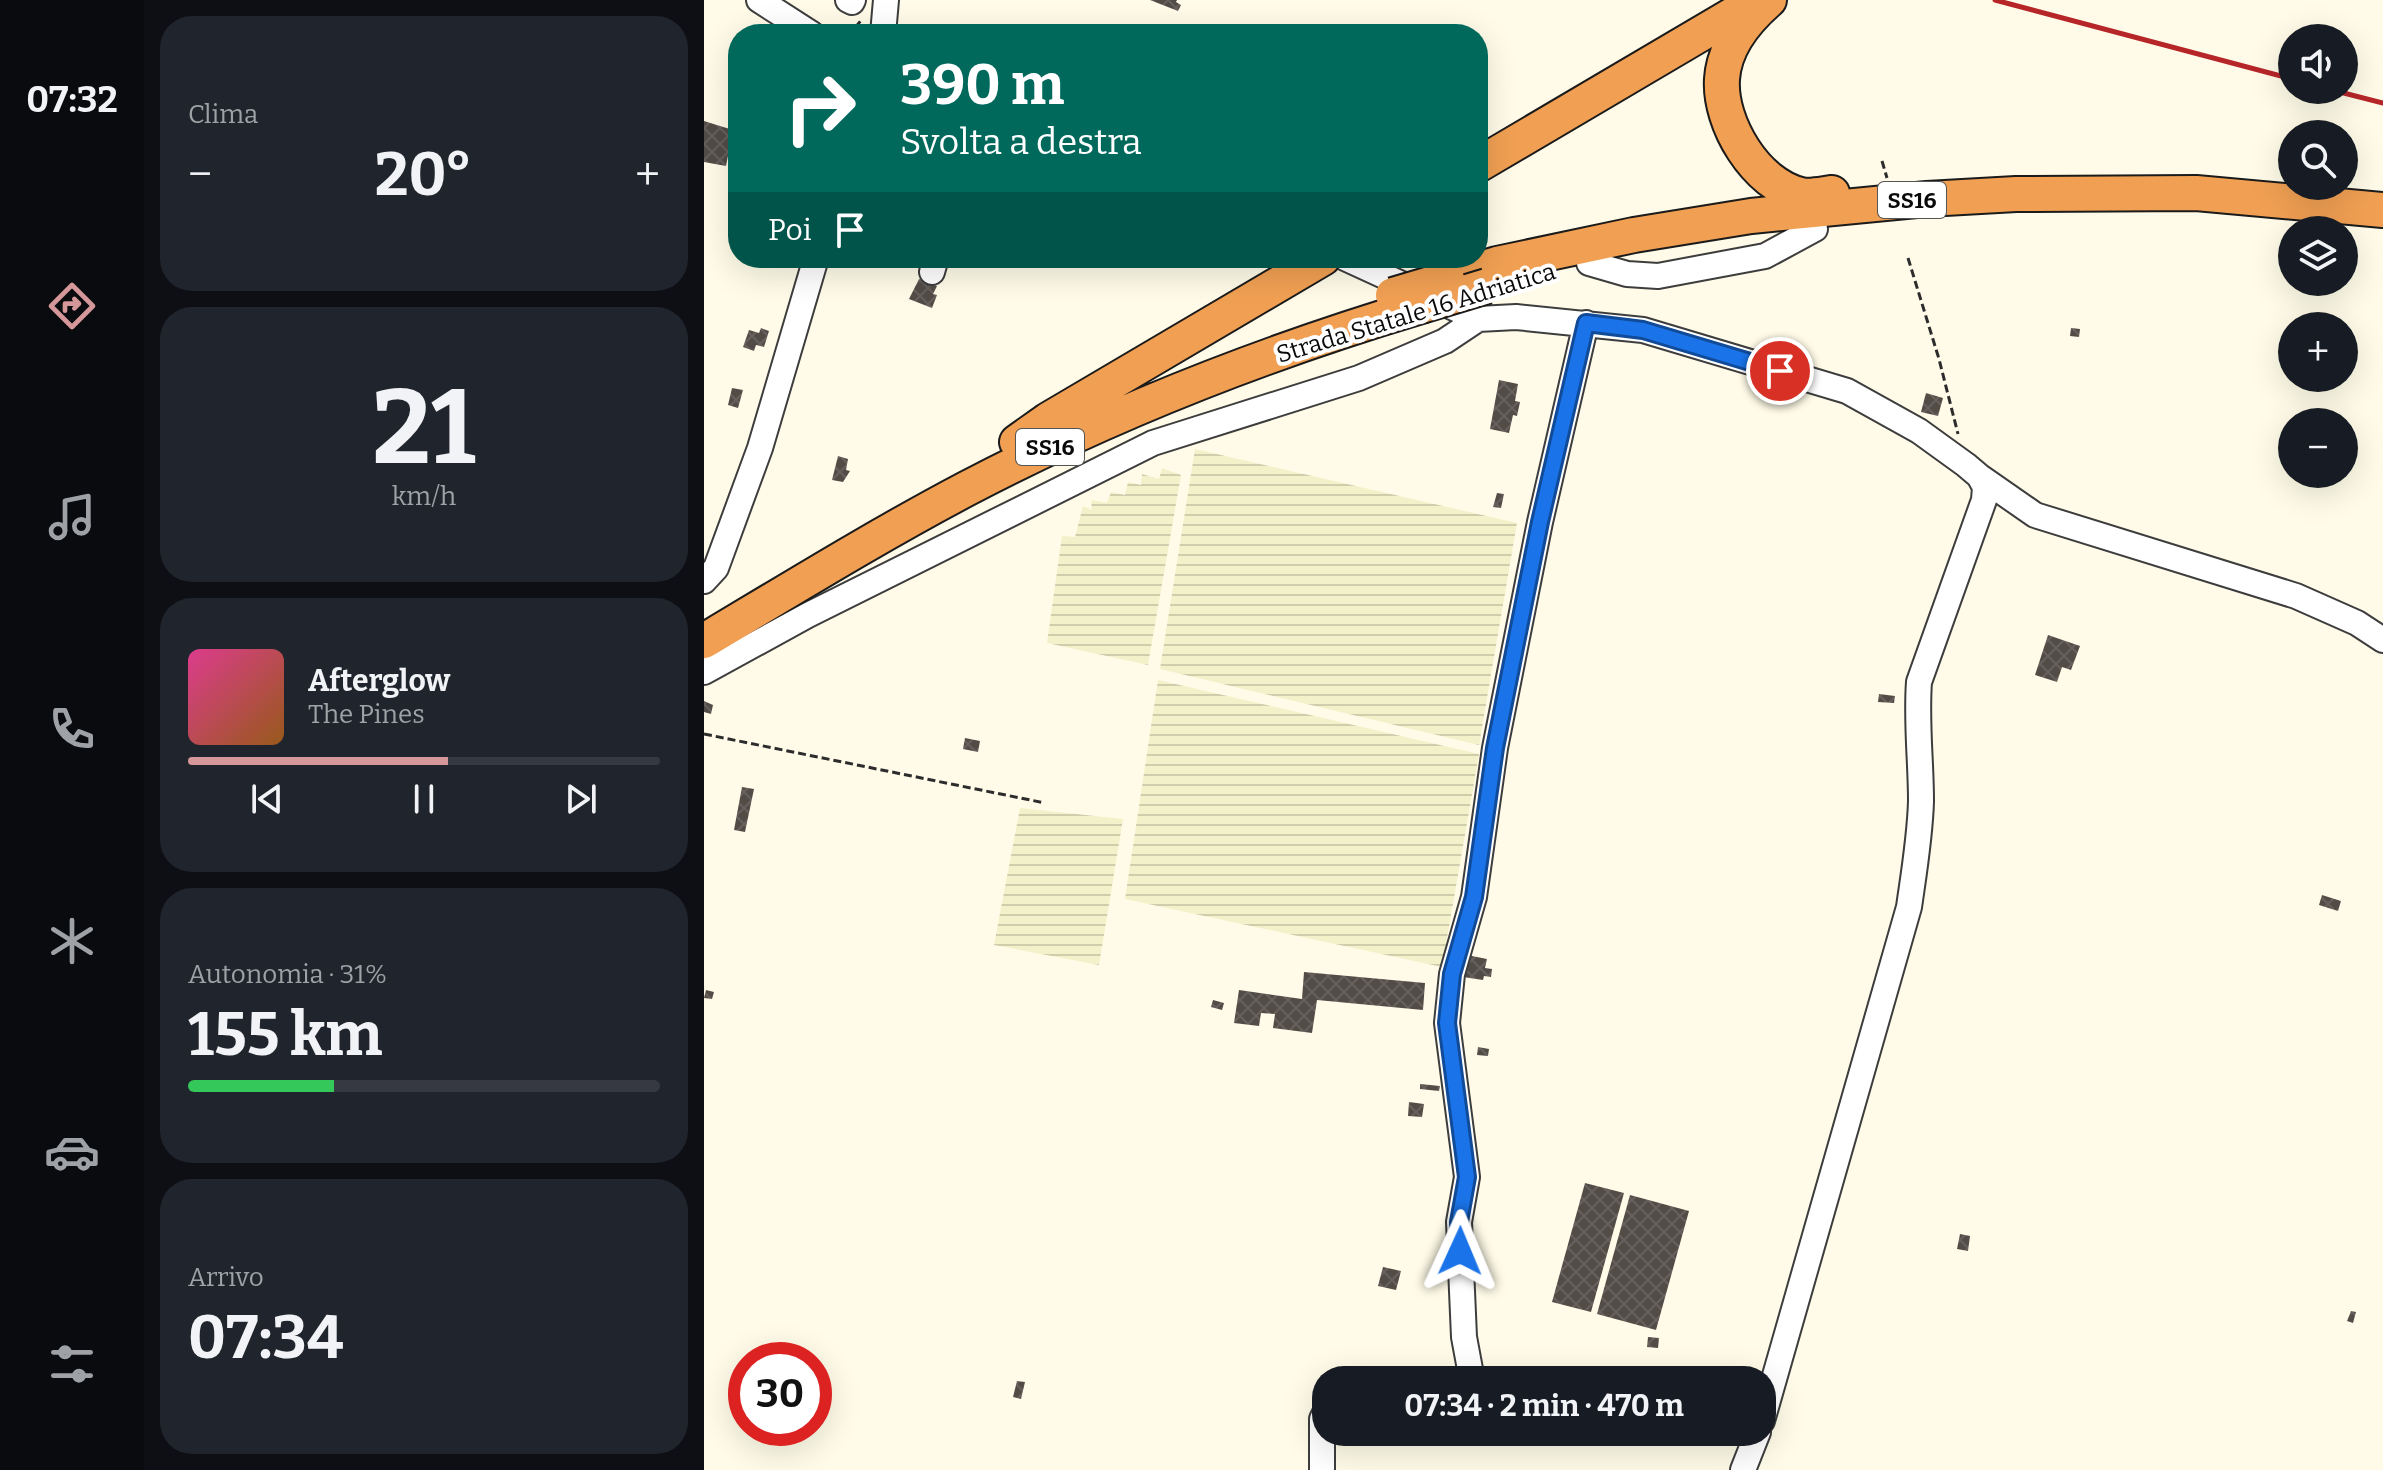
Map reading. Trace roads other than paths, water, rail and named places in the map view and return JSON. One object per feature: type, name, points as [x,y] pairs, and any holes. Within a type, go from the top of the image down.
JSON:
[{"type":"highway","points":[[1488,159],[1758,0]]},
{"type":"highway","points":[[1769,0],[1748,19],[1732,45],[1722,78],[1727,118],[1744,152],[1769,179],[1801,195],[2021,181],[2111,193]]},
{"type":"highway","name":"Strada Statale 16 Adriatica","points":[[1488,267],[1580,246],[1751,216],[1927,199],[2016,194],[2196,193],[2383,210]]},
{"type":"highway","name":"Strada Statale 16 Adriatica","points":[[704,618],[927,488],[1104,400],[1217,354],[1407,300],[1736,237],[1907,218],[2021,212],[2129,213],[2224,216],[2383,233]]},
{"type":"highway","points":[[1017,442],[1048,420],[1313,268]]},
{"type":"highway","name":"Strada Statale 16 Adriatica","points":[[704,641],[898,526],[1068,439],[1236,367],[1407,300],[1447,279],[1484,268]]},
{"type":"street","points":[[759,0],[806,24]]},
{"type":"street","points":[[884,24],[886,0]]},
{"type":"street","points":[[704,581],[716,568],[760,448],[813,268]]},
{"type":"street","points":[[1351,268],[1478,319],[1516,317],[1643,330],[1847,391],[1919,431],[2035,515],[2296,596],[2357,623],[2383,640]]},
{"type":"street","points":[[704,672],[835,601],[1153,443],[1359,378],[1445,341],[1478,319]]},
{"type":"street","points":[[1469,1366],[1464,1337],[1459,1222],[1467,1177],[1447,1023],[1451,987],[1474,897],[1495,748],[1540,522],[1586,323]]},
{"type":"street","points":[[1776,1372],[1909,907],[1919,841],[1921,799],[1917,710],[1919,682],[1984,500],[1985,487],[1973,470]]},
{"type":"street","points":[[1322,1446],[1322,1470]]},
{"type":"street","points":[[1743,1470],[1752,1446]]},
{"type":"railway","points":[[1995,0],[2278,75]]},
{"type":"railway","points":[[2358,97],[2383,103]]}]
